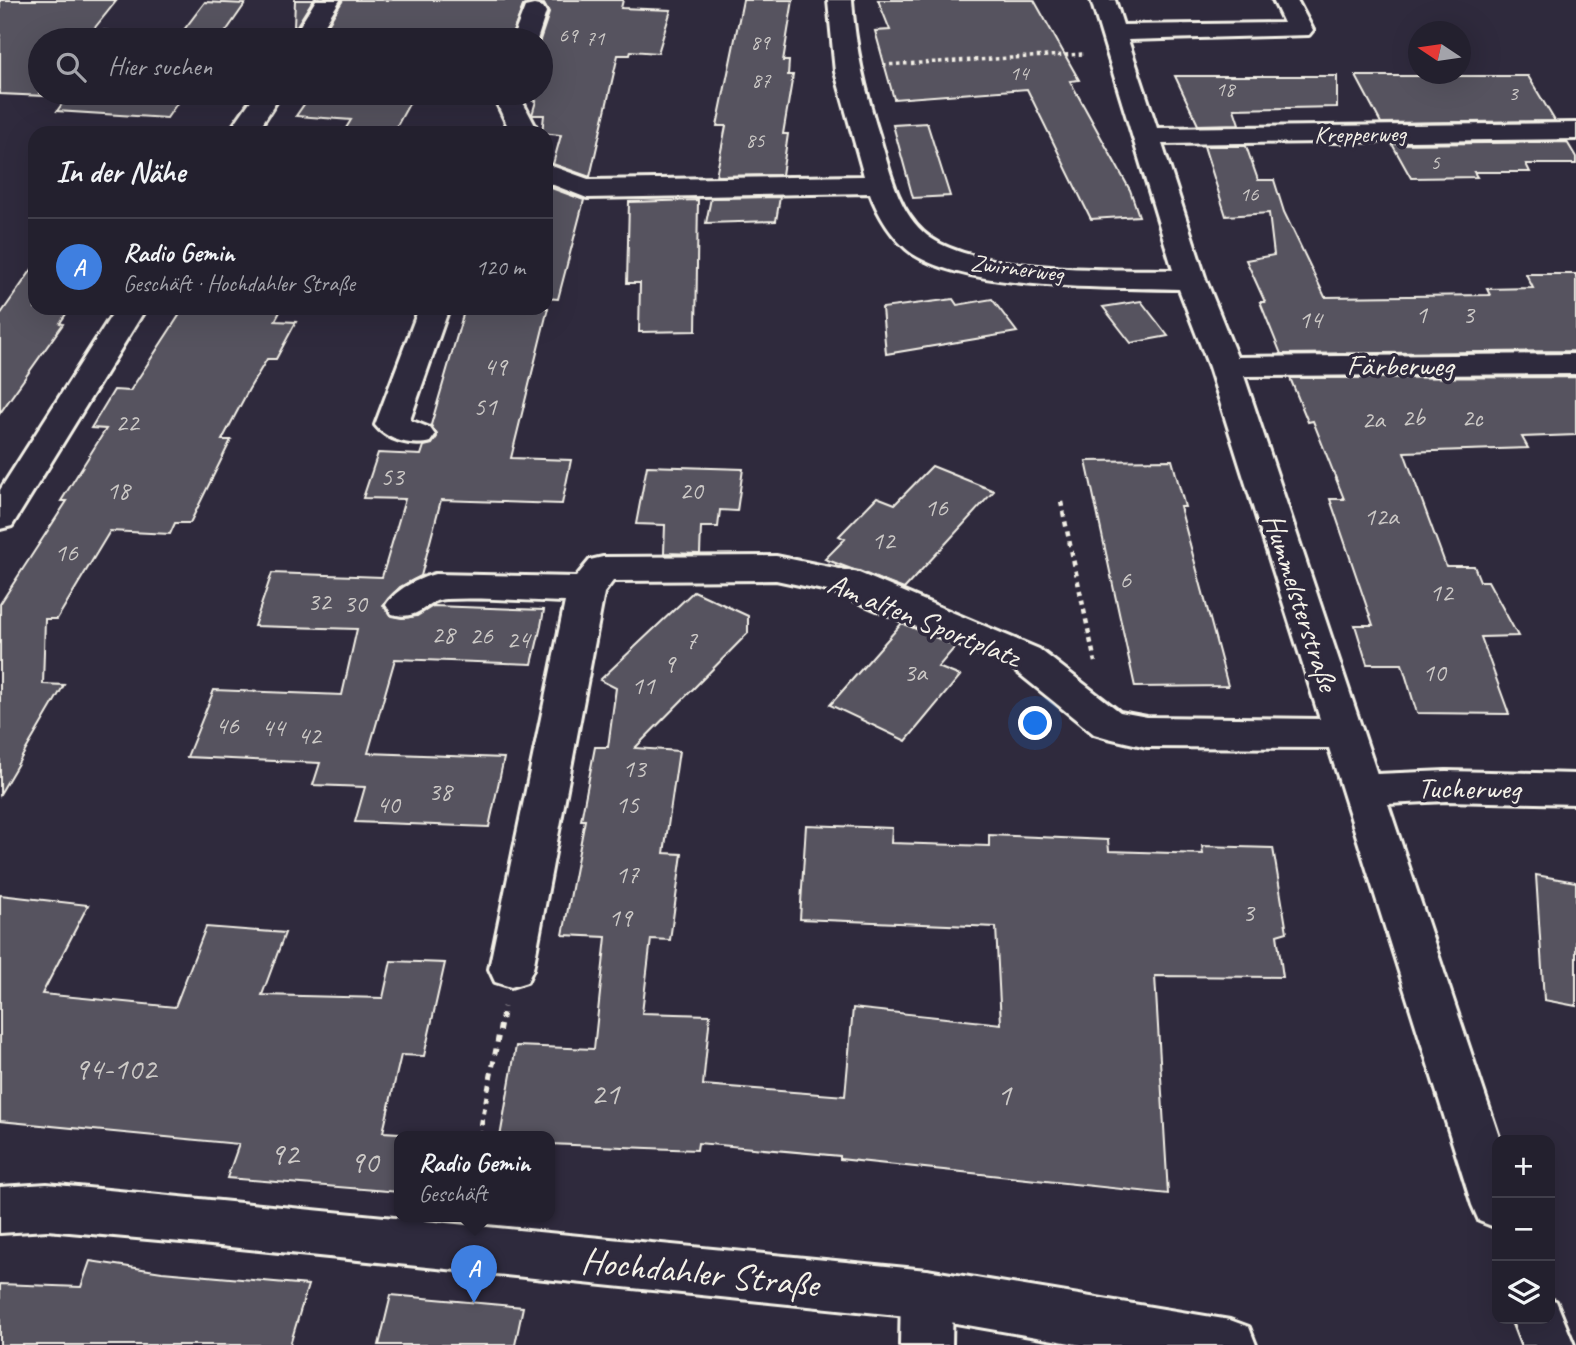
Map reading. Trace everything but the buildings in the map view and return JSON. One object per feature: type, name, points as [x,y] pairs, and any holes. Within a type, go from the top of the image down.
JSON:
[{"type":"street","points":[[310,28],[328,0]]},
{"type":"street","name":"Zwirnerweg","points":[[840,0],[846,66],[880,184],[897,220],[924,248],[963,263],[1054,275],[1191,280]]},
{"type":"street","name":"Hummelsterstraße","points":[[1103,0],[1191,280],[1224,367],[1495,1198]]},
{"type":"street","points":[[1114,33],[1300,30],[1285,0]]},
{"type":"street","points":[[528,28],[534,12]]},
{"type":"street","points":[[247,126],[261,105]]},
{"type":"street","points":[[511,105],[522,126]]},
{"type":"street","name":"Krepperweg","points":[[1145,136],[1576,131]]},
{"type":"street","points":[[553,175],[587,189],[880,184]]},
{"type":"street","points":[[0,518],[127,315]]},
{"type":"street","points":[[418,435],[392,425],[431,315]]},
{"type":"street","name":"Färberweg","points":[[1224,367],[1576,364]]},
{"type":"street","name":"Am alten Sportplatz","points":[[586,590],[603,569],[776,568],[846,582],[1026,658],[1108,724],[1147,732],[1344,734]]},
{"type":"street","points":[[405,605],[435,586],[586,590],[511,969]]},
{"type":"street","name":"Tucherweg","points":[[1362,790],[1447,786],[1576,789]]},
{"type":"street","name":"Hochdahler Straße","points":[[0,1210],[47,1207],[927,1294],[1230,1345]]},
{"type":"street","points":[[926,1345],[927,1294]]},
{"type":"street","points":[[1540,1324],[1548,1345]]},
{"type":"path","points":[[878,65],[1094,54]]},
{"type":"path","points":[[1061,502],[1108,724]]},
{"type":"path","points":[[480,1131],[511,969]]},
{"type":"place","name":"Radio Gemin","points":[[474,1303]]}]
